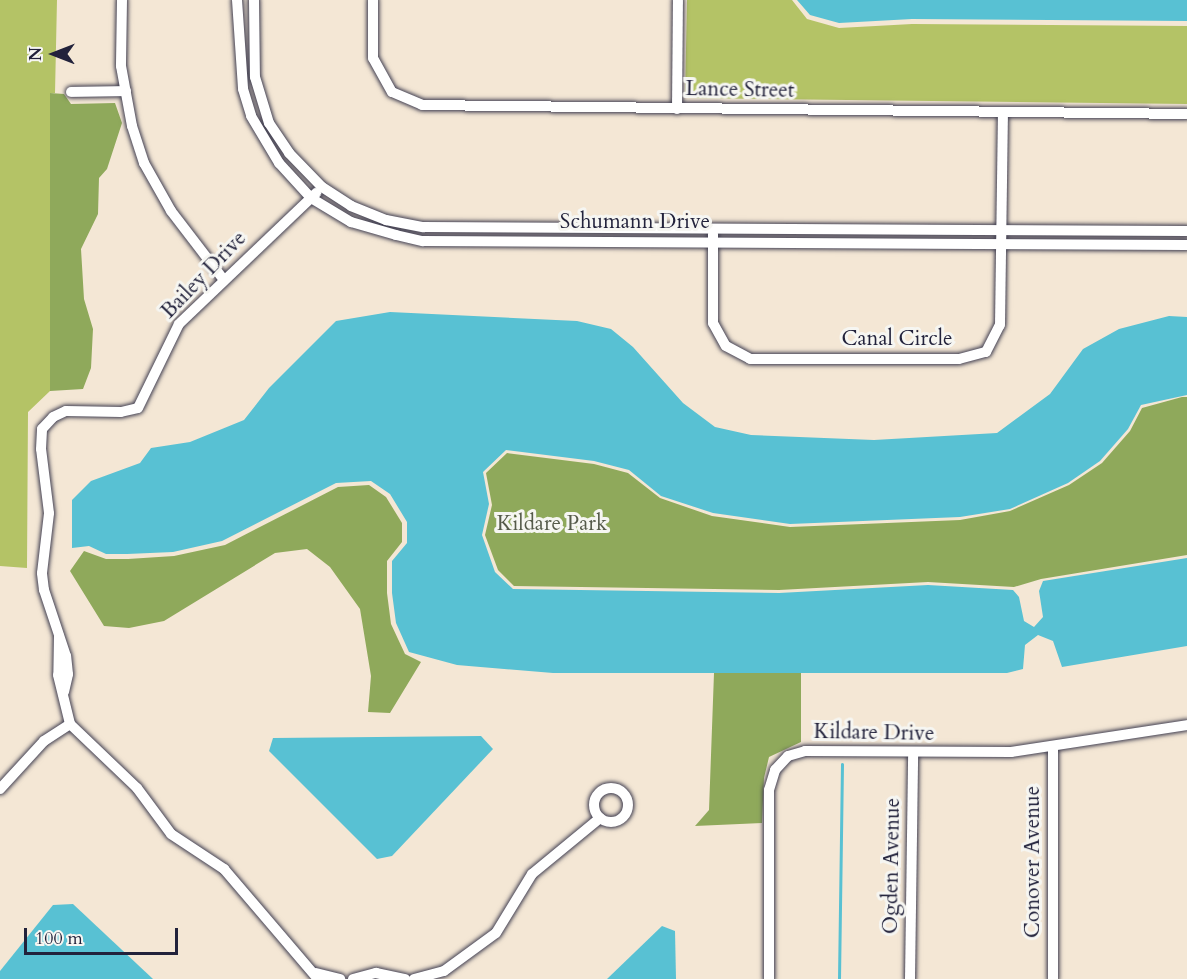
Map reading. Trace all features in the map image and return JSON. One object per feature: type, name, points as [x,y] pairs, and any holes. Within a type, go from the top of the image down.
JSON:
[{"type":"street","points":[[122,0],[121,66],[144,163],[171,211],[224,280]]},
{"type":"street","name":"Schumann Drive","points":[[237,0],[239,67],[251,116],[279,163],[311,198],[351,222],[423,241],[1001,242],[1187,245]]},
{"type":"street","name":"Schumann Drive","points":[[254,0],[255,77],[269,123],[289,153],[322,187],[351,206],[386,220],[423,227],[1187,231]]},
{"type":"street","name":"Lance Street","points":[[373,0],[373,58],[392,92],[422,105],[1187,114]]},
{"type":"street","points":[[677,109],[678,0]]},
{"type":"street","points":[[71,92],[126,91]]},
{"type":"street","name":"Canal Circle","points":[[713,227],[713,323],[726,346],[750,359],[959,359],[986,352],[1000,325],[1003,112]]},
{"type":"street","name":"Bailey Drive","points":[[70,724],[64,692],[68,674],[42,573],[49,513],[40,449],[42,429],[52,417],[66,411],[121,412],[138,408],[179,324],[322,187]]},
{"type":"street","points":[[0,789],[44,741],[70,724],[137,788],[171,834],[224,869],[317,976],[340,979]]},
{"type":"street","name":"Kildare Drive","points":[[769,979],[769,790],[775,770],[783,760],[800,752],[913,754],[1011,752],[1187,725]]},
{"type":"street","name":"Conover Avenue","points":[[1053,746],[1053,979]]},
{"type":"street","name":"Ogden Avenue","points":[[910,979],[913,754]]},
{"type":"street","points":[[414,979],[443,975],[496,933],[532,874],[600,818]]},
{"type":"street","points":[[353,979],[376,973],[405,979]]},
{"type":"green space","points":[[0,0],[57,0],[55,93],[50,93],[50,391],[28,412],[27,568],[0,566]]},
{"type":"green space","points":[[687,0],[792,0],[807,19],[839,28],[912,24],[1187,26],[1187,104],[685,98]]},
{"type":"green space","points":[[50,93],[64,94],[71,104],[115,103],[122,123],[107,169],[99,178],[98,214],[81,249],[84,299],[93,329],[91,368],[83,389],[50,391]]},
{"type":"green space","name":"Kildare Park","points":[[1187,397],[1187,555],[1041,579],[1014,587],[928,582],[779,590],[514,586],[498,570],[485,535],[492,505],[486,473],[507,453],[594,464],[628,473],[660,498],[712,516],[790,527],[960,520],[1010,511],[1069,485],[1102,463],[1130,431],[1142,408]]},
{"type":"green space","points":[[369,485],[386,497],[402,523],[402,542],[387,561],[387,593],[391,624],[405,654],[421,662],[390,713],[368,712],[371,676],[360,609],[330,567],[307,549],[275,553],[164,621],[129,628],[104,626],[70,571],[84,551],[106,559],[128,559],[174,556],[225,545],[338,487]]},
{"type":"green space","points":[[714,673],[801,673],[801,742],[769,757],[764,778],[762,823],[695,826],[709,810]]},
{"type":"water","points":[[797,0],[1187,0],[1187,21],[912,19],[839,23],[810,15]]},
{"type":"water","points":[[390,312],[577,321],[611,329],[633,347],[683,403],[715,427],[751,435],[874,440],[997,433],[1050,394],[1083,349],[1119,329],[1169,316],[1187,317],[1187,395],[1141,405],[1128,429],[1100,461],[1068,483],[1010,509],[960,517],[790,524],[713,513],[661,496],[629,470],[594,461],[506,450],[483,472],[489,504],[482,535],[495,572],[513,589],[779,593],[928,585],[1013,590],[1019,597],[1024,621],[1034,627],[1043,617],[1039,591],[1043,581],[1187,558],[1187,646],[1062,667],[1053,641],[1038,635],[1025,645],[1023,669],[1007,673],[553,673],[457,665],[409,652],[396,623],[392,593],[392,561],[407,543],[407,522],[390,494],[371,481],[336,483],[222,541],[173,552],[106,554],[89,546],[72,548],[72,500],[91,481],[140,463],[151,448],[190,442],[244,420],[269,388],[336,321]]},
{"type":"water","points":[[481,736],[493,749],[392,856],[377,859],[269,751],[273,738]]},
{"type":"water","points":[[73,904],[153,979],[0,979],[0,971],[53,905]]},
{"type":"water","points":[[662,926],[675,931],[676,979],[607,979]]},
{"type":"waterway","points":[[839,979],[842,764]]}]
